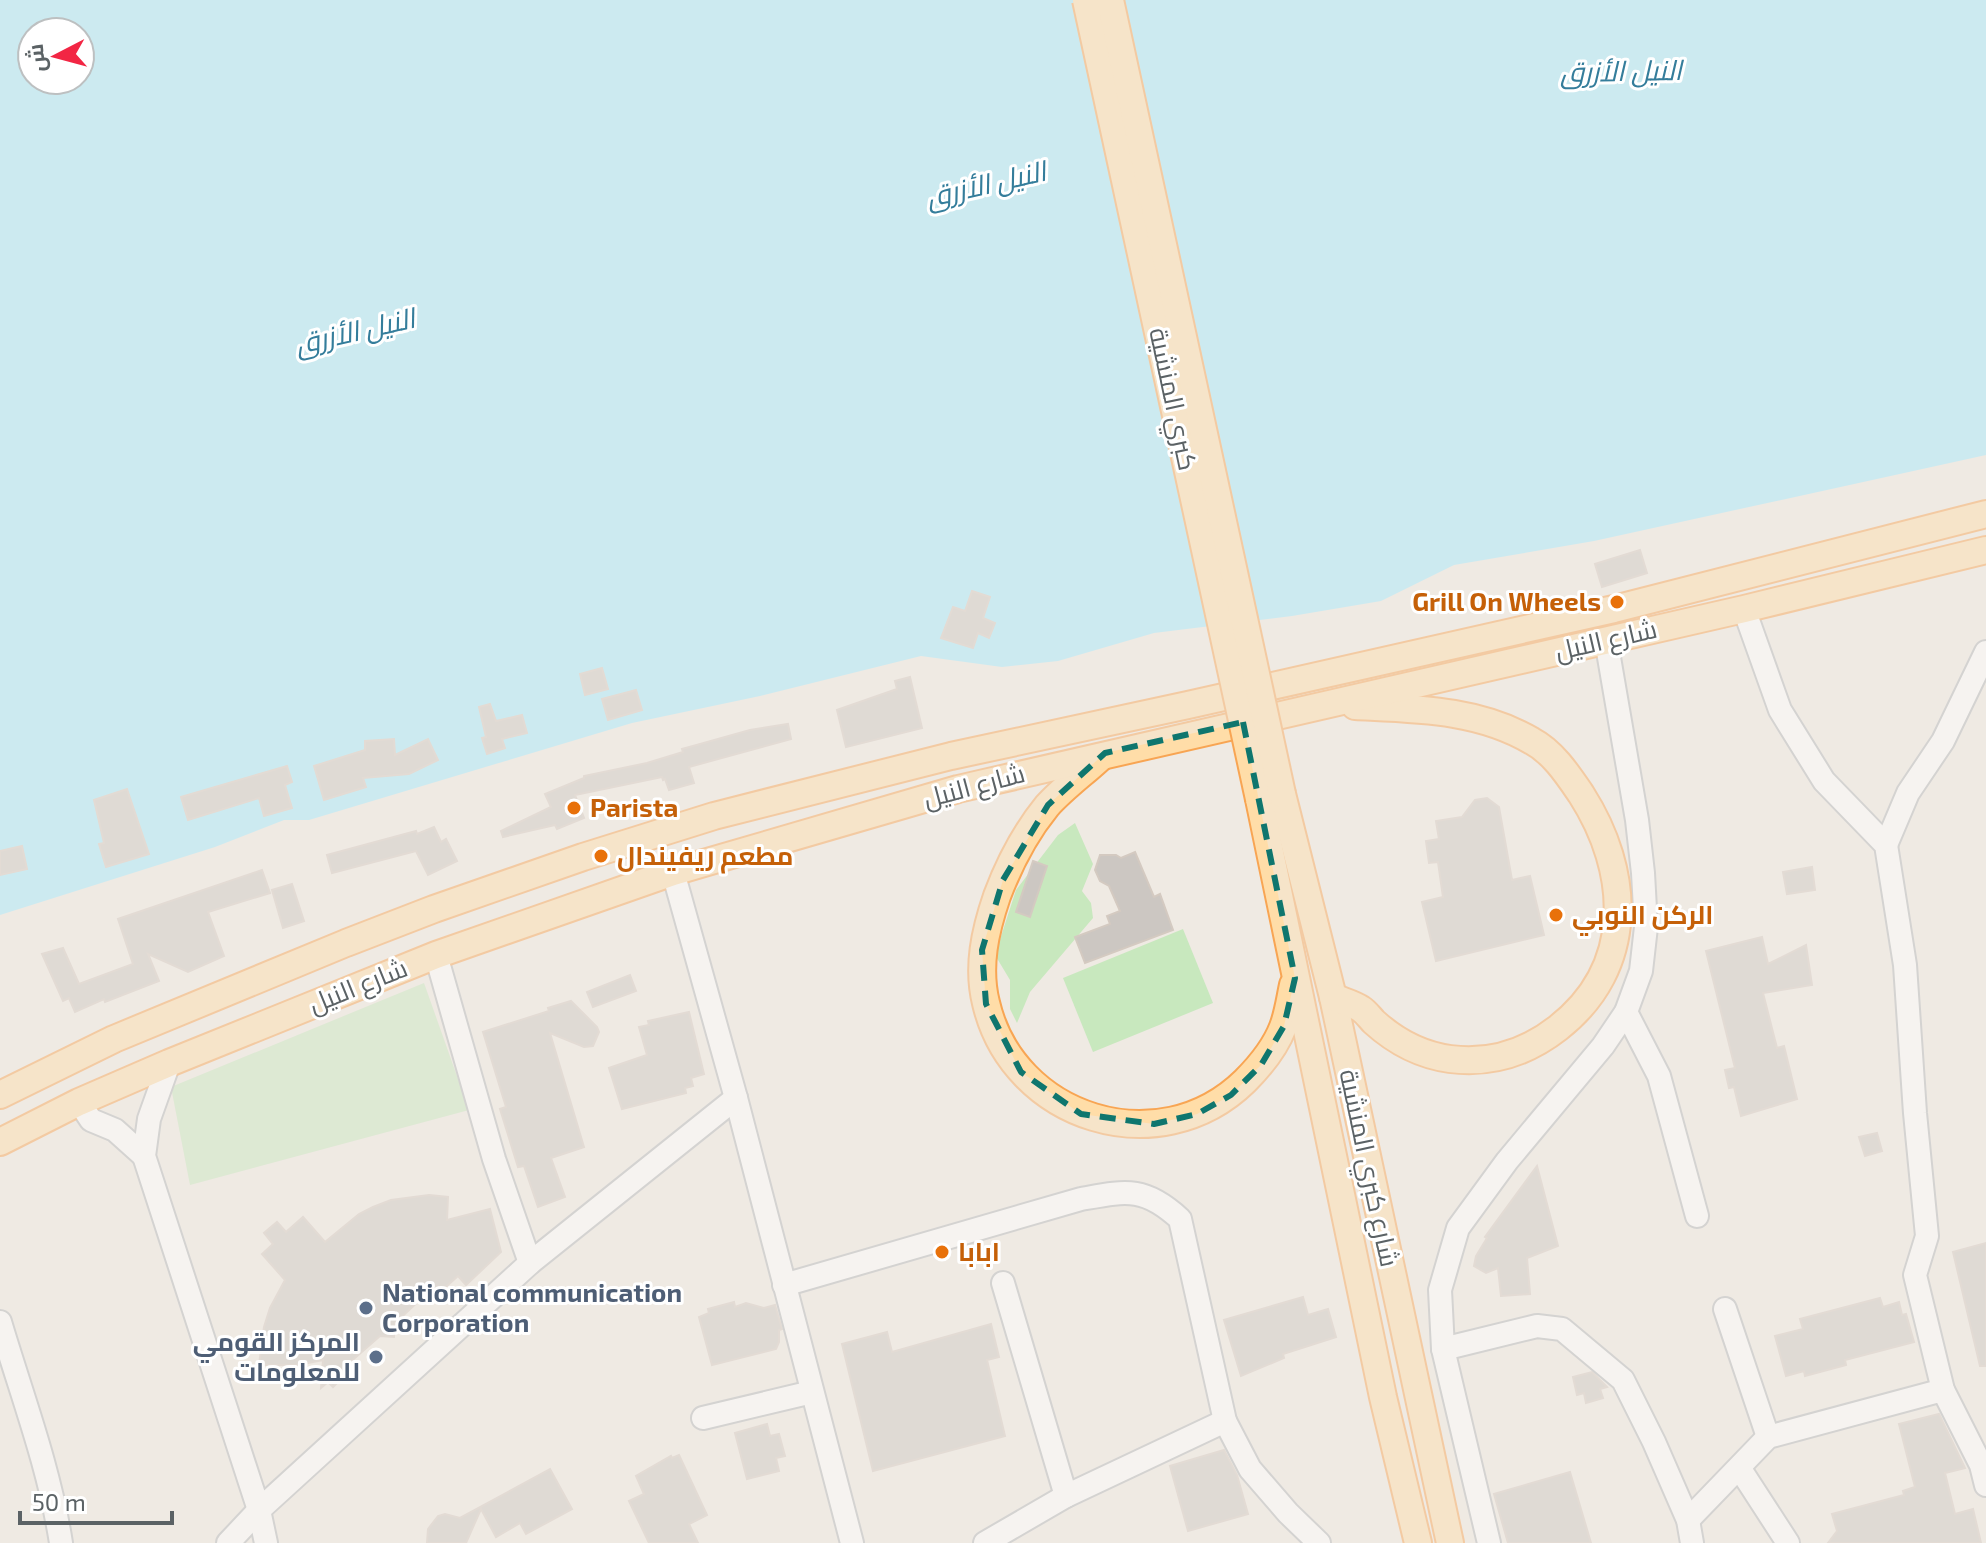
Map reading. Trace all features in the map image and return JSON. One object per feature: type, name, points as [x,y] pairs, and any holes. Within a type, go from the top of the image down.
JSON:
[{"type":"main road","name":"كبري المنشية","points":[[1086,0],[1270,796]]},
{"type":"main road","name":"كبري المنشية","points":[[1110,0],[1270,796]]},
{"type":"main road","name":"شارع النيل","points":[[0,1095],[114,1039],[346,943],[449,904],[701,820],[951,756],[1614,609],[1986,514]]},
{"type":"main road","name":"شارع النيل","points":[[0,1142],[79,1102],[169,1063],[436,955],[673,872],[958,789],[1744,609],[1986,550]]},
{"type":"main road","points":[[1323,705],[1435,711],[1467,716],[1495,723],[1535,742],[1566,771],[1587,804],[1603,836],[1615,871],[1619,906],[1616,938],[1596,989],[1574,1016],[1542,1041],[1511,1055],[1481,1060],[1448,1059],[1424,1053],[1400,1042],[1361,1009],[1333,997]]},
{"type":"main road","points":[[1105,753],[1048,805],[1021,842],[990,917],[982,950],[986,1004],[999,1040],[1021,1072],[1047,1096],[1081,1114],[1117,1124],[1154,1124],[1197,1114],[1231,1095],[1261,1065],[1284,1026],[1295,978]]},
{"type":"main road","name":"شارع كبري المنشية","points":[[1270,796],[1295,978],[1383,1397],[1418,1543]]},
{"type":"main road","name":"شارع كبري المنشية","points":[[1270,796],[1333,997],[1450,1543]]},
{"type":"street","points":[[1744,609],[1780,710],[1824,781],[1886,845]]},
{"type":"street","points":[[1489,1543],[1443,1349],[1440,1290],[1458,1228],[1507,1161],[1603,1046],[1626,1012],[1641,971],[1646,927],[1637,820],[1606,640]]},
{"type":"street","points":[[1986,652],[1943,741],[1908,793],[1886,845],[1905,965],[1927,1236],[1915,1275],[1943,1390],[1981,1465],[1986,1485]]},
{"type":"street","points":[[673,872],[736,1098],[852,1543]]},
{"type":"street","points":[[436,955],[494,1159],[530,1263]]},
{"type":"street","points":[[1626,1012],[1659,1076],[1697,1216]]},
{"type":"street","points":[[169,1063],[149,1119],[144,1156],[259,1510],[266,1543]]},
{"type":"street","points":[[228,1543],[259,1510],[530,1263],[736,1098]]},
{"type":"street","points":[[79,1102],[91,1120],[115,1130],[144,1156]]},
{"type":"street","points":[[784,1285],[1081,1199],[1123,1191],[1161,1202],[1180,1219],[1225,1421],[1250,1469],[1319,1543]]},
{"type":"street","points":[[1003,1283],[1066,1496]]},
{"type":"street","points":[[1725,1309],[1768,1437]]},
{"type":"street","points":[[0,1322],[44,1456],[61,1543]]},
{"type":"street","points":[[1443,1349],[1537,1326],[1562,1329],[1623,1380],[1688,1520],[1692,1543]]},
{"type":"street","points":[[1688,1520],[1768,1437],[1943,1390]]},
{"type":"street","points":[[703,1418],[812,1392]]},
{"type":"street","points":[[985,1543],[1066,1496],[1225,1421]]},
{"type":"street","points":[[1740,1469],[1788,1543]]},
{"type":"highlighted area","points":[[1243,722],[1295,978],[1284,1026],[1261,1065],[1231,1095],[1197,1114],[1154,1124],[1081,1114],[1021,1072],[986,1004],[982,950],[1003,880],[1048,805],[1105,753]]},
{"type":"green space","points":[[1075,823],[1093,864],[1082,891],[1091,903],[1093,918],[1030,992],[1017,1023],[1010,1009],[1010,980],[995,955],[1016,890],[1058,835]]},
{"type":"green space","points":[[1183,929],[1213,1003],[1093,1052],[1063,978]]},
{"type":"green space","points":[[424,983],[469,1110],[190,1185],[171,1087]]},
{"type":"water","name":"النيل الأزرق","points":[[0,0],[1986,0],[1986,455],[1594,541],[1454,565],[1381,601],[1292,616],[1154,633],[1058,661],[1002,667],[921,656],[760,696],[632,723],[309,820],[284,820],[215,847],[0,915]]},
{"type":"building","points":[[1640,550],[1647,573],[1602,587],[1595,564]]},
{"type":"building","points":[[972,591],[990,597],[983,618],[995,623],[989,638],[978,633],[973,648],[941,638],[953,607],[965,611]]},
{"type":"building","points":[[602,668],[608,689],[585,695],[580,674]]},
{"type":"building","points":[[910,677],[922,728],[846,747],[837,710],[897,689],[895,681]]},
{"type":"building","points":[[636,690],[642,710],[608,720],[602,699]]},
{"type":"building","points":[[490,704],[496,721],[522,715],[527,733],[502,739],[505,748],[487,754],[479,707]]},
{"type":"building","points":[[788,724],[791,739],[689,767],[694,783],[669,790],[662,777],[575,795],[584,818],[557,829],[555,825],[503,837],[501,831],[551,807],[545,794],[584,776],[647,763],[683,752],[682,749],[750,730]]},
{"type":"building","points":[[394,739],[395,755],[428,739],[438,760],[409,774],[363,778],[366,787],[324,800],[314,766],[365,750],[365,741]]},
{"type":"building","points":[[287,766],[292,782],[285,785],[292,808],[264,816],[259,798],[188,820],[181,797]]},
{"type":"building","points":[[127,789],[149,854],[106,867],[99,844],[104,843],[94,800]]},
{"type":"building","points":[[1487,798],[1499,807],[1512,880],[1530,876],[1544,935],[1436,961],[1422,902],[1443,897],[1438,862],[1429,863],[1426,841],[1439,839],[1436,821],[1462,817],[1475,800]]},
{"type":"building","points":[[434,827],[441,842],[446,839],[457,861],[428,875],[416,851],[332,873],[327,855],[416,831],[417,834]]},
{"type":"building","points":[[22,846],[27,869],[0,875],[0,851]]},
{"type":"building","points":[[1135,852],[1154,897],[1160,894],[1173,930],[1085,963],[1075,937],[1110,924],[1107,916],[1120,911],[1109,886],[1100,881],[1095,870],[1100,855],[1121,858]]},
{"type":"building","points":[[1033,861],[1047,866],[1030,917],[1016,912]]},
{"type":"building","points":[[1812,867],[1815,890],[1787,894],[1783,872]]},
{"type":"building","points":[[262,870],[270,893],[208,912],[224,956],[188,972],[148,954],[159,981],[75,1012],[69,998],[63,1001],[42,954],[63,948],[79,984],[133,964],[118,919]]},
{"type":"building","points":[[292,884],[304,921],[283,928],[272,890]]},
{"type":"building","points":[[1762,937],[1768,964],[1806,945],[1812,985],[1763,993],[1777,1048],[1784,1046],[1797,1099],[1741,1116],[1734,1087],[1729,1088],[1725,1070],[1735,1068],[1706,951]]},
{"type":"building","points":[[630,975],[636,991],[593,1007],[587,992]]},
{"type":"building","points":[[571,1001],[599,1032],[593,1046],[584,1047],[550,1033],[584,1147],[551,1158],[565,1197],[538,1207],[524,1166],[518,1167],[500,1109],[506,1107],[483,1032]]},
{"type":"building","points":[[689,1012],[704,1074],[691,1078],[693,1086],[685,1088],[686,1093],[622,1109],[609,1068],[647,1055],[639,1027],[649,1025],[648,1021]]},
{"type":"building","points":[[1877,1133],[1882,1151],[1865,1156],[1859,1137]]},
{"type":"building","points":[[1537,1166],[1558,1246],[1527,1258],[1530,1294],[1501,1296],[1498,1268],[1486,1273],[1474,1266],[1476,1256],[1485,1237]]},
{"type":"building","points":[[429,1195],[448,1197],[447,1220],[490,1209],[501,1252],[466,1285],[458,1276],[439,1293],[434,1287],[395,1323],[394,1337],[380,1336],[340,1371],[344,1376],[333,1387],[328,1382],[321,1388],[323,1360],[298,1365],[259,1365],[264,1327],[285,1280],[262,1254],[273,1244],[264,1233],[277,1222],[286,1232],[303,1217],[325,1242],[359,1214],[373,1207],[391,1200]]},
{"type":"building","points":[[1986,1243],[1986,1366],[1980,1366],[1953,1252]]},
{"type":"building","points":[[1303,1297],[1308,1315],[1328,1309],[1336,1337],[1283,1354],[1284,1358],[1241,1376],[1224,1320]]},
{"type":"building","points":[[1880,1298],[1883,1307],[1899,1302],[1914,1342],[1845,1360],[1846,1365],[1805,1376],[1804,1371],[1786,1376],[1775,1336],[1803,1329],[1800,1319]]},
{"type":"building","points":[[734,1302],[735,1307],[746,1303],[764,1308],[775,1305],[782,1329],[779,1330],[779,1342],[776,1349],[712,1365],[699,1317],[709,1313],[708,1309]]},
{"type":"building","points":[[991,1324],[999,1357],[987,1360],[1005,1436],[873,1471],[842,1344],[887,1332],[892,1352]]},
{"type":"building","points":[[1592,1372],[1607,1387],[1600,1389],[1603,1398],[1586,1403],[1584,1393],[1577,1395],[1573,1377]]},
{"type":"building","points":[[1939,1414],[1965,1468],[1945,1473],[1955,1514],[1973,1509],[1981,1543],[1828,1543],[1837,1531],[1832,1514],[1904,1495],[1903,1491],[1915,1487],[1899,1424]]},
{"type":"building","points":[[767,1424],[770,1436],[779,1434],[785,1456],[776,1458],[779,1471],[747,1479],[735,1433]]},
{"type":"building","points":[[1224,1450],[1237,1475],[1248,1514],[1188,1531],[1170,1466]]},
{"type":"building","points":[[679,1455],[707,1515],[689,1524],[698,1543],[649,1543],[629,1501],[644,1494],[636,1476],[671,1456]]},
{"type":"building","points":[[550,1469],[572,1509],[526,1534],[520,1523],[496,1537],[481,1509],[466,1543],[427,1543],[428,1529],[438,1516],[445,1514],[460,1518]]},
{"type":"building","points":[[1570,1472],[1591,1543],[1508,1543],[1494,1494]]},
{"type":"place","name":"Grill On Wheels","points":[[1617,602]]},
{"type":"place","name":"Parista","points":[[574,808]]},
{"type":"place","name":"مطعم ريفيندال","points":[[601,856]]},
{"type":"place","name":"الركن النوبي","points":[[1556,915]]},
{"type":"place","name":"ابابا","points":[[942,1252]]},
{"type":"place","name":"National communication Corporation","points":[[366,1308]]},
{"type":"place","name":"المركز القومي للمعلومات","points":[[376,1357]]}]
